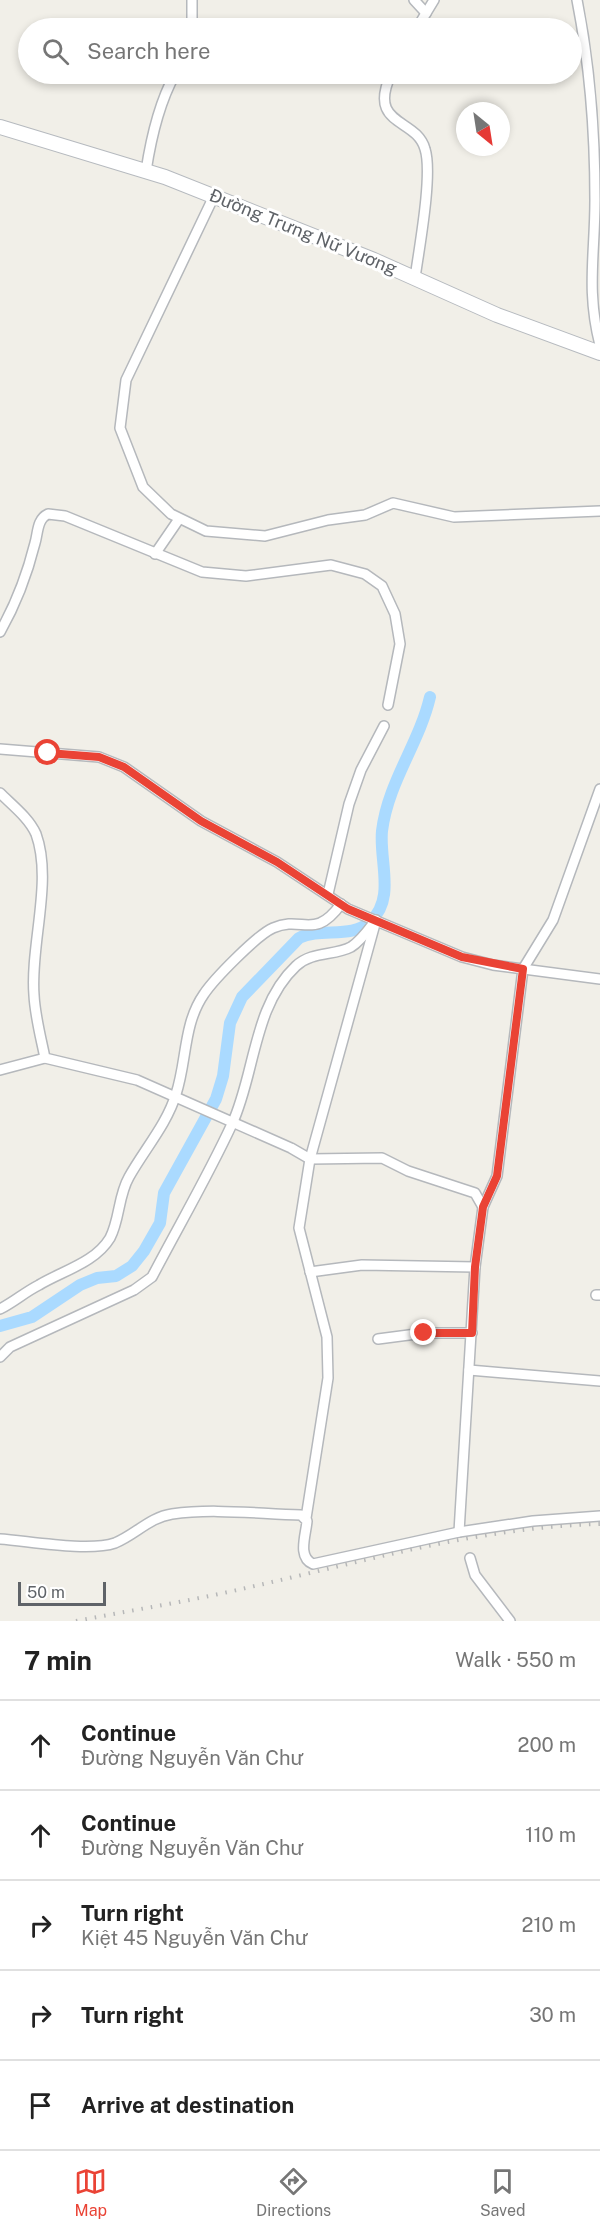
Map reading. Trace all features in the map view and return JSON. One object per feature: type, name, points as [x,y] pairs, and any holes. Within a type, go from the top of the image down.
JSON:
[{"type":"street","points":[[192,0],[192,18]]},
{"type":"street","points":[[414,0],[426,13]]},
{"type":"street","points":[[423,18],[434,0]]},
{"type":"street","points":[[577,0],[580,18]]},
{"type":"street","points":[[582,32],[594,110],[595,200],[590,283],[600,345]]},
{"type":"street","points":[[146,171],[152,138],[170,84]]},
{"type":"street","points":[[388,84],[385,97],[386,108],[393,118],[421,141],[426,152],[424,210],[415,278]]},
{"type":"street","name":"Đường Trưng Nữ Vương","points":[[0,127],[146,171],[214,196],[415,278],[497,315],[600,353]]},
{"type":"street","points":[[214,196],[126,380],[120,428],[143,487],[177,523],[215,533],[265,536],[328,520],[365,515],[393,503],[454,517],[600,511]]},
{"type":"street","points":[[0,632],[13,610],[23,583],[39,523],[48,514],[65,516],[158,550],[202,572],[246,576],[331,565],[355,569],[373,579],[388,596],[395,615],[400,644],[388,705]]},
{"type":"street","points":[[158,550],[177,523]]},
{"type":"street","points":[[328,894],[355,786],[384,726]]},
{"type":"street","points":[[0,749],[99,757],[124,767],[201,821],[277,862],[345,907],[462,957],[523,969],[600,979]]},
{"type":"street","points":[[459,1532],[475,1267],[483,1207],[497,1176],[523,969],[553,920],[600,789]]},
{"type":"street","points":[[0,793],[22,814],[34,831],[38,843],[41,878],[34,994],[45,1058]]},
{"type":"street","points":[[0,1309],[40,1284],[87,1260],[105,1244],[115,1224],[124,1186],[176,1096],[182,1073],[185,1042],[198,1004],[210,986],[257,939],[271,929],[287,925],[317,925],[345,907]]},
{"type":"street","points":[[0,1358],[10,1347],[134,1290],[152,1278],[244,1093],[255,1042],[273,997],[296,966],[315,955],[351,947],[371,919]]},
{"type":"street","points":[[371,919],[310,1159],[299,1228],[327,1337],[328,1378],[306,1518],[303,1554],[307,1561],[312,1563],[459,1532],[533,1521],[600,1516]]},
{"type":"street","points":[[0,1070],[45,1058],[137,1080],[291,1148],[310,1159],[382,1158],[408,1171],[475,1193],[483,1207]]},
{"type":"street","points":[[310,1272],[362,1265],[475,1267]]},
{"type":"street","points":[[378,1339],[424,1333],[472,1333]]},
{"type":"street","points":[[470,1370],[600,1382]]},
{"type":"street","points":[[0,1539],[100,1546],[119,1541],[158,1518],[173,1513],[244,1512],[301,1515],[306,1518]]},
{"type":"street","points":[[470,1557],[475,1575],[510,1621]]},
{"type":"waterway","points":[[0,1326],[32,1317],[80,1285],[97,1278],[116,1276],[132,1266],[144,1251],[160,1223],[164,1193],[216,1099],[223,1076],[230,1023],[242,997],[299,938],[317,933],[354,930],[370,922],[378,913],[385,879],[382,843],[385,813],[397,779],[419,731],[430,697]]},
{"type":"railway","points":[[76,1621],[225,1593],[422,1547],[510,1532],[600,1524]]},
{"type":"route","points":[[48,753],[99,757],[124,767],[145,784],[201,821],[277,862],[348,909],[462,957],[493,965],[523,969],[497,1176],[483,1207],[475,1267],[472,1333],[424,1333]]}]
